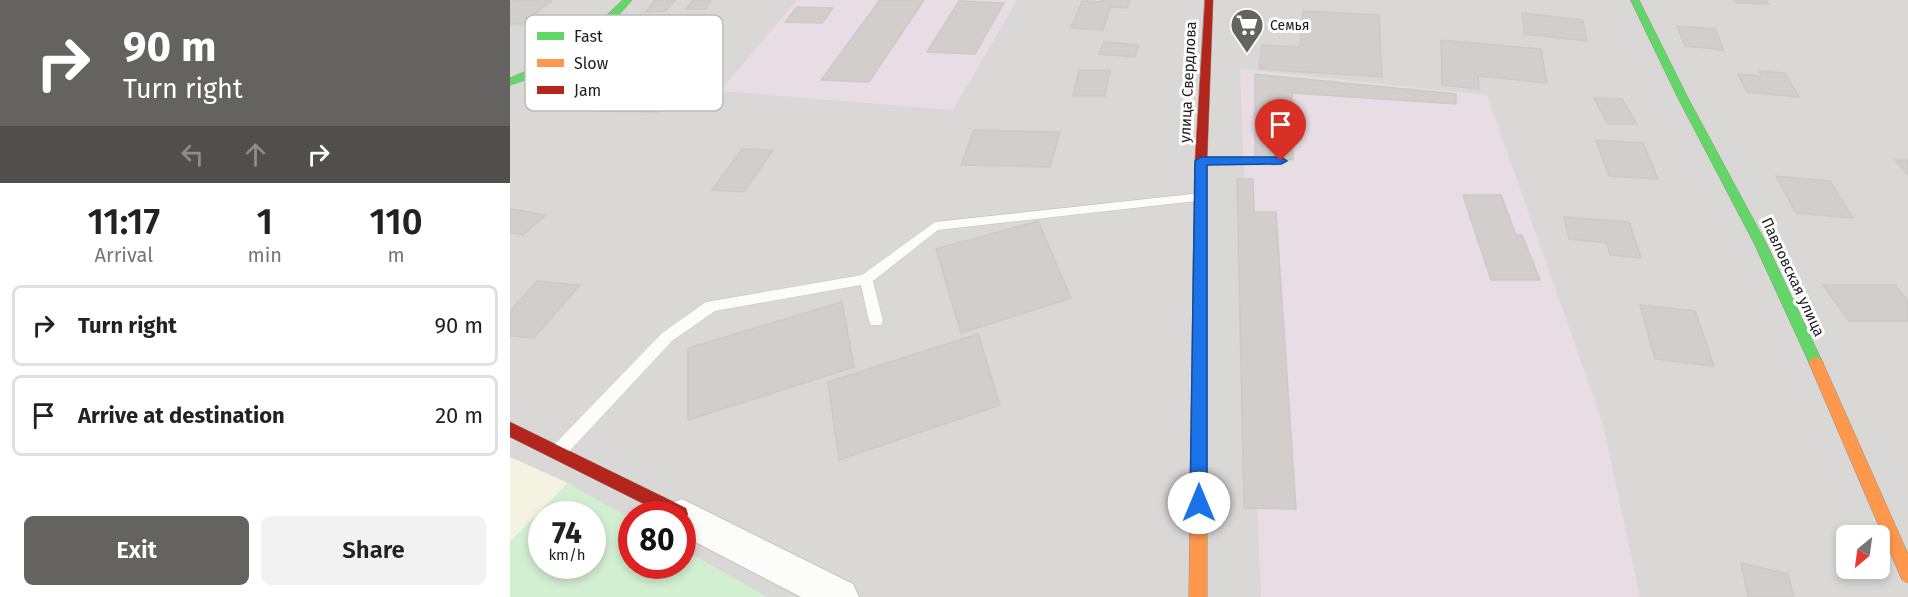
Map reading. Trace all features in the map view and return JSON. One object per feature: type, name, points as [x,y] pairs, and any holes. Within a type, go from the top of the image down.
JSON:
[{"type":"main road","points":[[612,15],[628,0]]},
{"type":"main road","name":"улица Свердлова","points":[[1198,597],[1201,161],[1209,0]]},
{"type":"main road","name":"Павловская улица","points":[[1635,0],[1684,100],[1760,243],[1845,426],[1908,574]]},
{"type":"main road","points":[[511,81],[525,75]]},
{"type":"main road","points":[[510,429],[654,501]]},
{"type":"street","points":[[696,523],[840,597]]},
{"type":"lane","points":[[1201,161],[1281,161]]},
{"type":"lane","points":[[558,452],[668,337],[711,306],[866,279],[935,226],[1201,197]]},
{"type":"lane","points":[[866,279],[876,321]]},
{"type":"shaded area","points":[[510,0],[1908,0],[1908,597],[510,597]]},
{"type":"shaded area","points":[[797,0],[1017,0],[953,110],[723,91],[723,87]]},
{"type":"shaded area","points":[[1240,69],[1487,95],[1603,424],[1640,597],[1261,597]]},
{"type":"shaded area","points":[[510,457],[568,483],[550,501],[528,501],[528,524],[510,542]]},
{"type":"green space","points":[[568,483],[600,501],[550,501]]},
{"type":"green space","points":[[606,505],[618,512],[618,579],[696,579],[696,556],[767,597],[510,597],[510,542],[528,524],[528,579],[606,579]]},
{"type":"building","points":[[552,0],[533,15],[525,15],[525,22],[522,24],[510,24],[510,2]]},
{"type":"building","points":[[655,0],[675,0],[666,11],[646,12]]},
{"type":"building","points":[[693,0],[711,0],[705,9],[686,9]]},
{"type":"building","points":[[880,0],[924,0],[869,82],[821,80]]},
{"type":"building","points":[[1102,0],[1130,0],[1127,8],[1111,7],[1103,30],[1071,28],[1082,1],[1102,2]]},
{"type":"building","points":[[1734,0],[1765,0],[1769,4],[1737,3]]},
{"type":"building","points":[[959,1],[1004,3],[975,54],[927,52]]},
{"type":"building","points":[[797,7],[833,8],[822,23],[785,22]]},
{"type":"building","points":[[1303,11],[1379,15],[1382,77],[1259,69],[1262,45],[1300,47]]},
{"type":"building","points":[[1522,13],[1583,20],[1587,41],[1524,34]]},
{"type":"building","points":[[1677,26],[1715,29],[1724,50],[1685,46]]},
{"type":"building","points":[[1441,40],[1541,49],[1547,83],[1478,76],[1479,89],[1442,85]]},
{"type":"building","points":[[1104,42],[1139,45],[1135,57],[1099,54]]},
{"type":"building","points":[[1079,70],[1110,70],[1105,96],[1073,96]]},
{"type":"building","points":[[1759,71],[1785,73],[1799,97],[1747,92],[1738,74],[1762,76]]},
{"type":"building","points":[[1255,74],[1456,94],[1456,104],[1292,93],[1293,160],[1255,158]]},
{"type":"building","points":[[1594,98],[1622,99],[1637,124],[1608,124]]},
{"type":"building","points":[[596,111],[658,111],[657,112]]},
{"type":"building","points":[[974,130],[1060,132],[1050,167],[961,165]]},
{"type":"building","points":[[1596,140],[1643,143],[1658,179],[1609,176]]},
{"type":"building","points":[[742,149],[773,150],[744,192],[712,190]]},
{"type":"building","points":[[1895,160],[1908,160],[1908,175]]},
{"type":"building","points":[[1776,176],[1830,181],[1853,218],[1796,213]]},
{"type":"building","points":[[1237,179],[1253,179],[1254,212],[1276,212],[1296,509],[1244,508]]},
{"type":"building","points":[[1463,195],[1501,195],[1516,235],[1522,235],[1540,280],[1491,280]]},
{"type":"building","points":[[510,209],[546,215],[523,235],[510,233]]},
{"type":"building","points":[[1564,217],[1629,222],[1641,258],[1610,255],[1607,243],[1569,239]]},
{"type":"building","points":[[1038,221],[1071,298],[961,333],[936,249]]},
{"type":"building","points":[[537,281],[580,285],[534,338],[510,336],[510,311]]},
{"type":"building","points":[[1823,285],[1895,285],[1908,301],[1908,321],[1849,321]]},
{"type":"building","points":[[842,302],[854,367],[688,420],[688,348]]},
{"type":"building","points":[[1640,305],[1695,311],[1714,366],[1655,359]]},
{"type":"building","points":[[978,334],[1000,405],[839,460],[828,382]]},
{"type":"building","points":[[1741,563],[1788,574],[1794,597],[1748,597]]},
{"type":"traffic: fast","points":[[612,15],[628,0]]},
{"type":"traffic: fast","points":[[1635,0],[1684,100],[1760,243],[1816,363]]},
{"type":"traffic: fast","points":[[510,82],[525,75]]},
{"type":"traffic: slow","points":[[1198,597],[1200,274]]},
{"type":"traffic: slow","points":[[1816,363],[1908,574]]},
{"type":"traffic: jam","points":[[1200,274],[1201,161],[1209,0]]},
{"type":"traffic: jam","points":[[510,429],[654,501]]},
{"type":"place","name":"Семья","points":[[1247,54]]},
{"type":"route","points":[[1199,503],[1201,161],[1281,161]]}]
